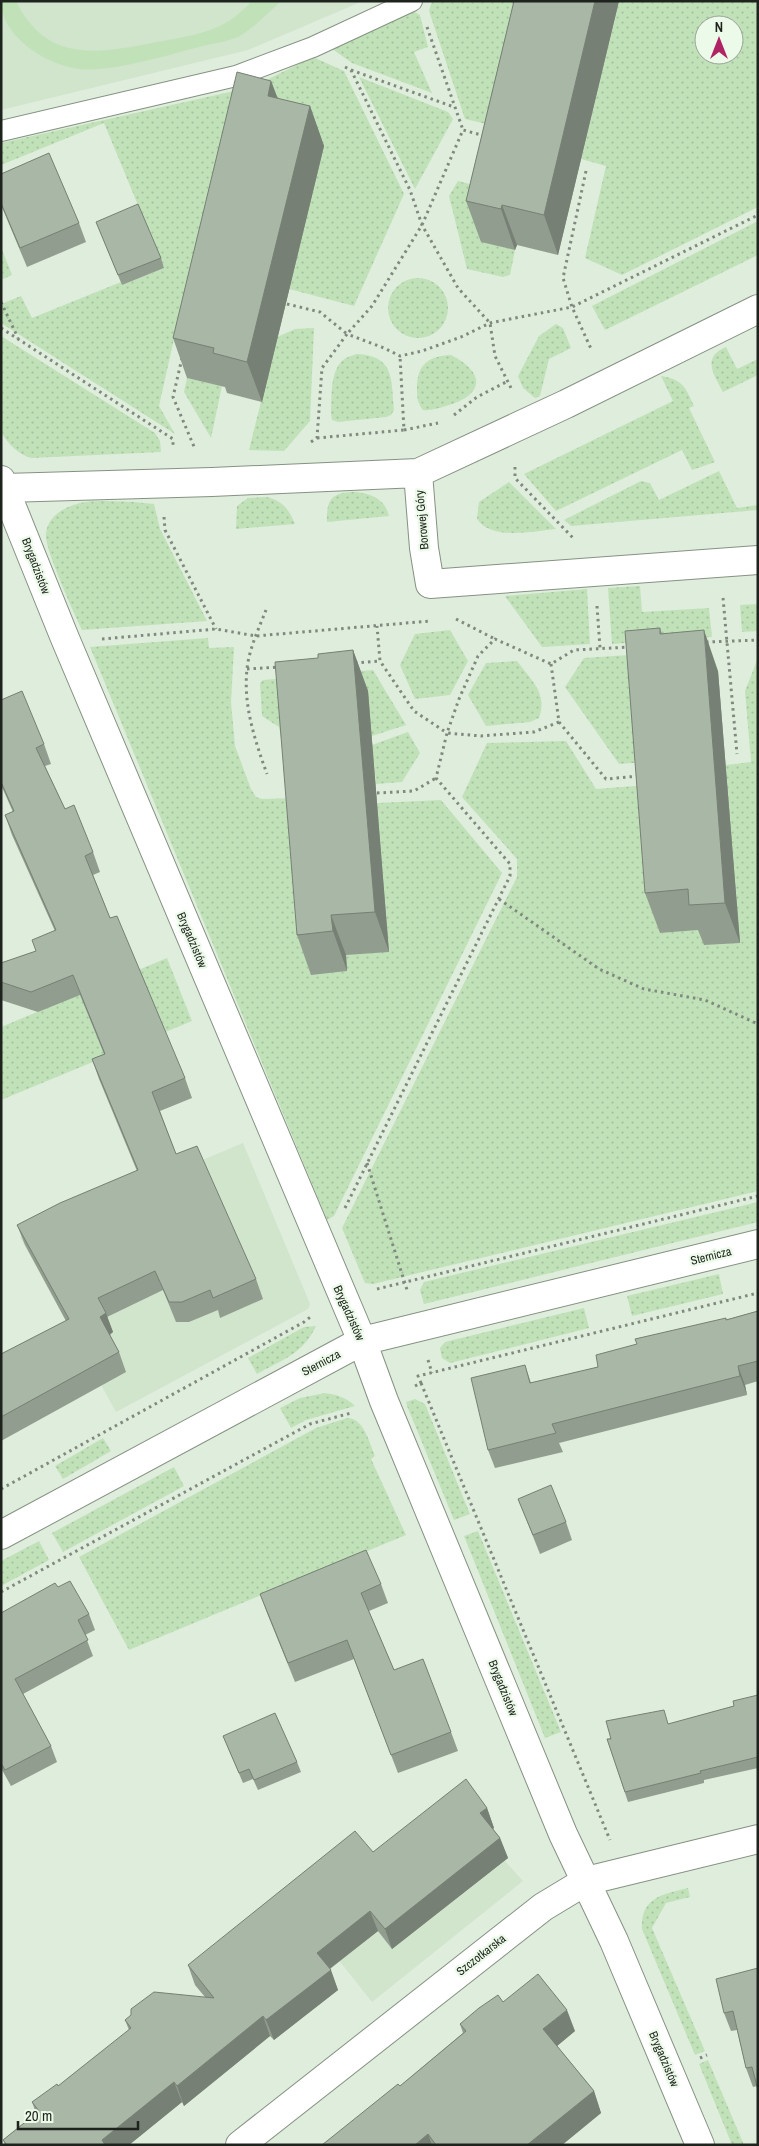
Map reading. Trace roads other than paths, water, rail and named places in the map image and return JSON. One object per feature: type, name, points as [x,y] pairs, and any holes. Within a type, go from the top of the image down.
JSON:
[{"type":"street","name":"Borowej Góry","points":[[758,309],[607,384],[418,473],[424,548],[430,584],[758,560]]},
{"type":"street","points":[[3,484],[212,482],[418,473]]},
{"type":"street","name":"Brygadzistów","points":[[3,484],[66,642],[362,1341],[384,1401],[563,1834],[614,1941],[700,2145]]},
{"type":"street","name":"Sternicza","points":[[1,1535],[362,1341],[758,1244]]},
{"type":"street","name":"Szczotkarska","points":[[240,2145],[543,1907],[586,1881],[758,1839]]},
{"type":"lane","points":[[1,132],[236,76],[313,47],[412,1]]}]
